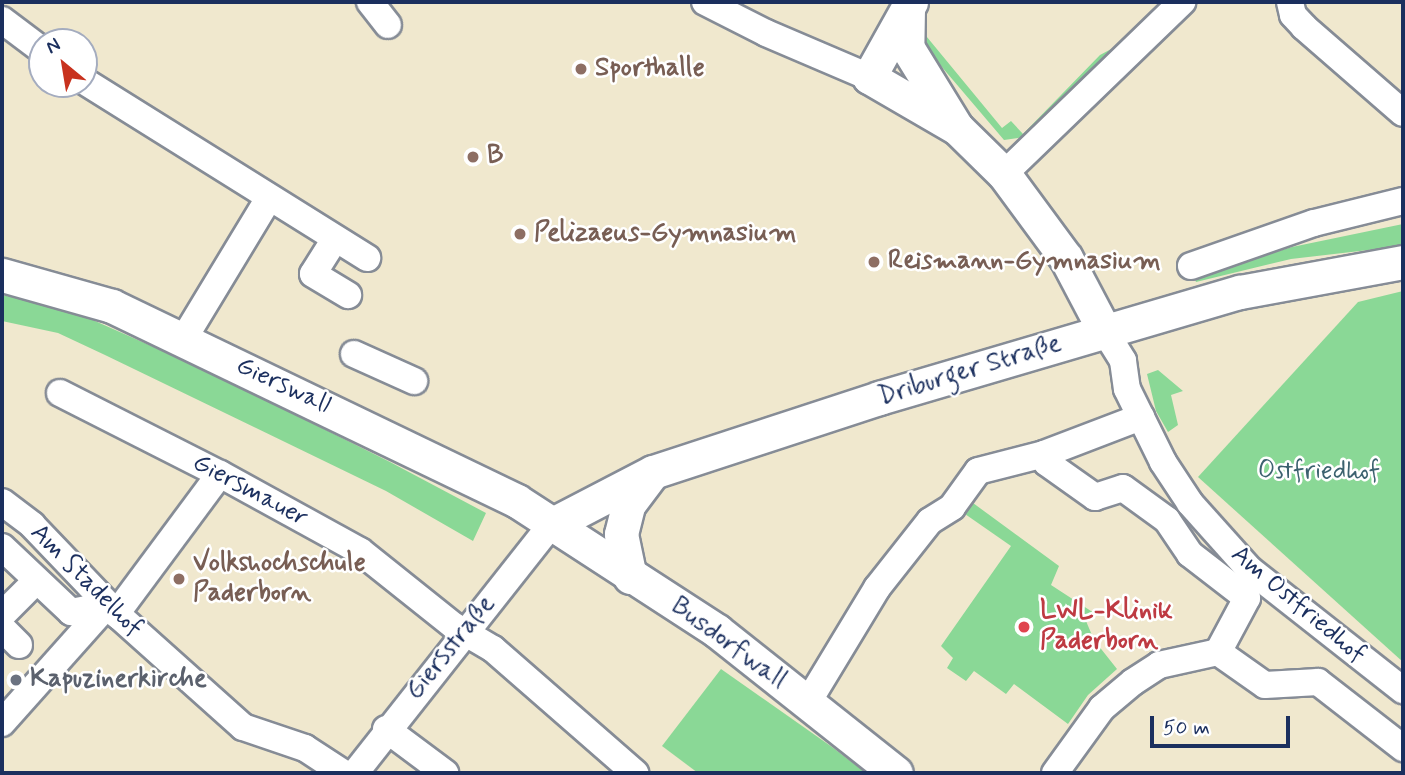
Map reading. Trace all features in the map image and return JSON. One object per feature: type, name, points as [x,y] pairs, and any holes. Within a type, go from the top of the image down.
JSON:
[{"type":"main road","points":[[910,5],[869,77],[957,128]]},
{"type":"main road","points":[[910,5],[907,47],[957,128],[1004,174],[1066,258],[1104,330]]},
{"type":"main road","name":"Driburger Straße","points":[[551,525],[653,472],[1104,330],[1288,281],[1403,262]]},
{"type":"main road","name":"Gierswall","points":[[2,275],[112,306],[517,501],[551,525]]},
{"type":"main road","points":[[630,577],[621,534],[628,505],[653,472]]},
{"type":"main road","name":"Busdorfwall","points":[[551,525],[717,631],[896,773]]},
{"type":"street","points":[[370,2],[387,25]]},
{"type":"street","points":[[705,2],[810,53],[869,77]]},
{"type":"street","points":[[1004,174],[1182,2]]},
{"type":"street","points":[[1290,2],[1293,15],[1304,27],[1403,113]]},
{"type":"street","points":[[2,20],[28,40]]},
{"type":"street","points":[[98,90],[367,258]]},
{"type":"street","points":[[183,340],[269,198]]},
{"type":"street","points":[[1191,266],[1314,223],[1403,201]]},
{"type":"street","points":[[326,233],[313,274],[348,295]]},
{"type":"street","name":"Am Ostfriedhof","points":[[1104,330],[1123,361],[1127,389],[1190,503],[1242,563],[1403,690]]},
{"type":"street","points":[[354,354],[414,381]]},
{"type":"street","name":"Giersmauer","points":[[60,393],[220,474],[360,551],[464,632],[493,649],[635,773]]},
{"type":"street","points":[[808,702],[826,679],[871,597],[930,521],[952,507],[978,471],[1044,454],[1141,417]]},
{"type":"street","points":[[1044,454],[1047,463],[1095,497],[1123,488],[1167,520],[1190,554],[1247,598],[1218,652]]},
{"type":"street","points":[[2,723],[112,609],[220,474]]},
{"type":"street","name":"Am Stadelhof","points":[[2,502],[32,525],[112,609],[243,727],[306,748],[343,773]]},
{"type":"street","name":"Giersstraße","points":[[355,773],[386,729],[551,525]]},
{"type":"street","points":[[2,547],[71,612],[112,609]]},
{"type":"street","points":[[2,615],[37,580]]},
{"type":"street","points":[[1058,769],[1102,708],[1133,682],[1159,665],[1218,652],[1265,685],[1318,682],[1403,748]]},
{"type":"street","points":[[386,729],[445,773]]},
{"type":"green space","points":[[922,31],[1002,128],[1011,121],[1023,134],[1100,55],[1115,47],[1025,137],[1004,140],[924,46],[927,42]]},
{"type":"green space","points":[[1403,224],[1403,246],[1291,259],[1196,282],[1194,277],[1292,247]]},
{"type":"green space","name":"Ostfriedhof","points":[[1403,291],[1403,662],[1198,477],[1358,302]]},
{"type":"green space","points":[[2,295],[68,309],[210,372],[390,462],[486,513],[473,541],[386,491],[58,333],[2,321]]},
{"type":"green space","points":[[1158,370],[1183,391],[1171,395],[1178,425],[1168,432],[1156,411],[1147,374]]},
{"type":"green space","points":[[973,503],[1059,566],[1051,585],[1094,613],[1086,621],[1094,640],[1117,669],[1088,695],[1068,724],[1014,684],[1006,694],[974,671],[966,681],[947,668],[953,658],[941,646],[1011,546],[965,514]]},
{"type":"green space","points":[[721,669],[866,773],[698,773],[662,746]]},
{"type":"place","name":"Sporthalle","points":[[581,69]]},
{"type":"place","name":"B","points":[[473,157]]},
{"type":"place","name":"Pelizaeus-Gymnasium","points":[[520,234]]},
{"type":"place","name":"Reismann-Gymnasium","points":[[874,262]]},
{"type":"place","name":"Volkshochschule Paderborn","points":[[179,579]]},
{"type":"place","name":"LWL-Klinik Paderborn","points":[[1024,627]]},
{"type":"place","name":"Kapuzinerkirche","points":[[16,680]]}]
